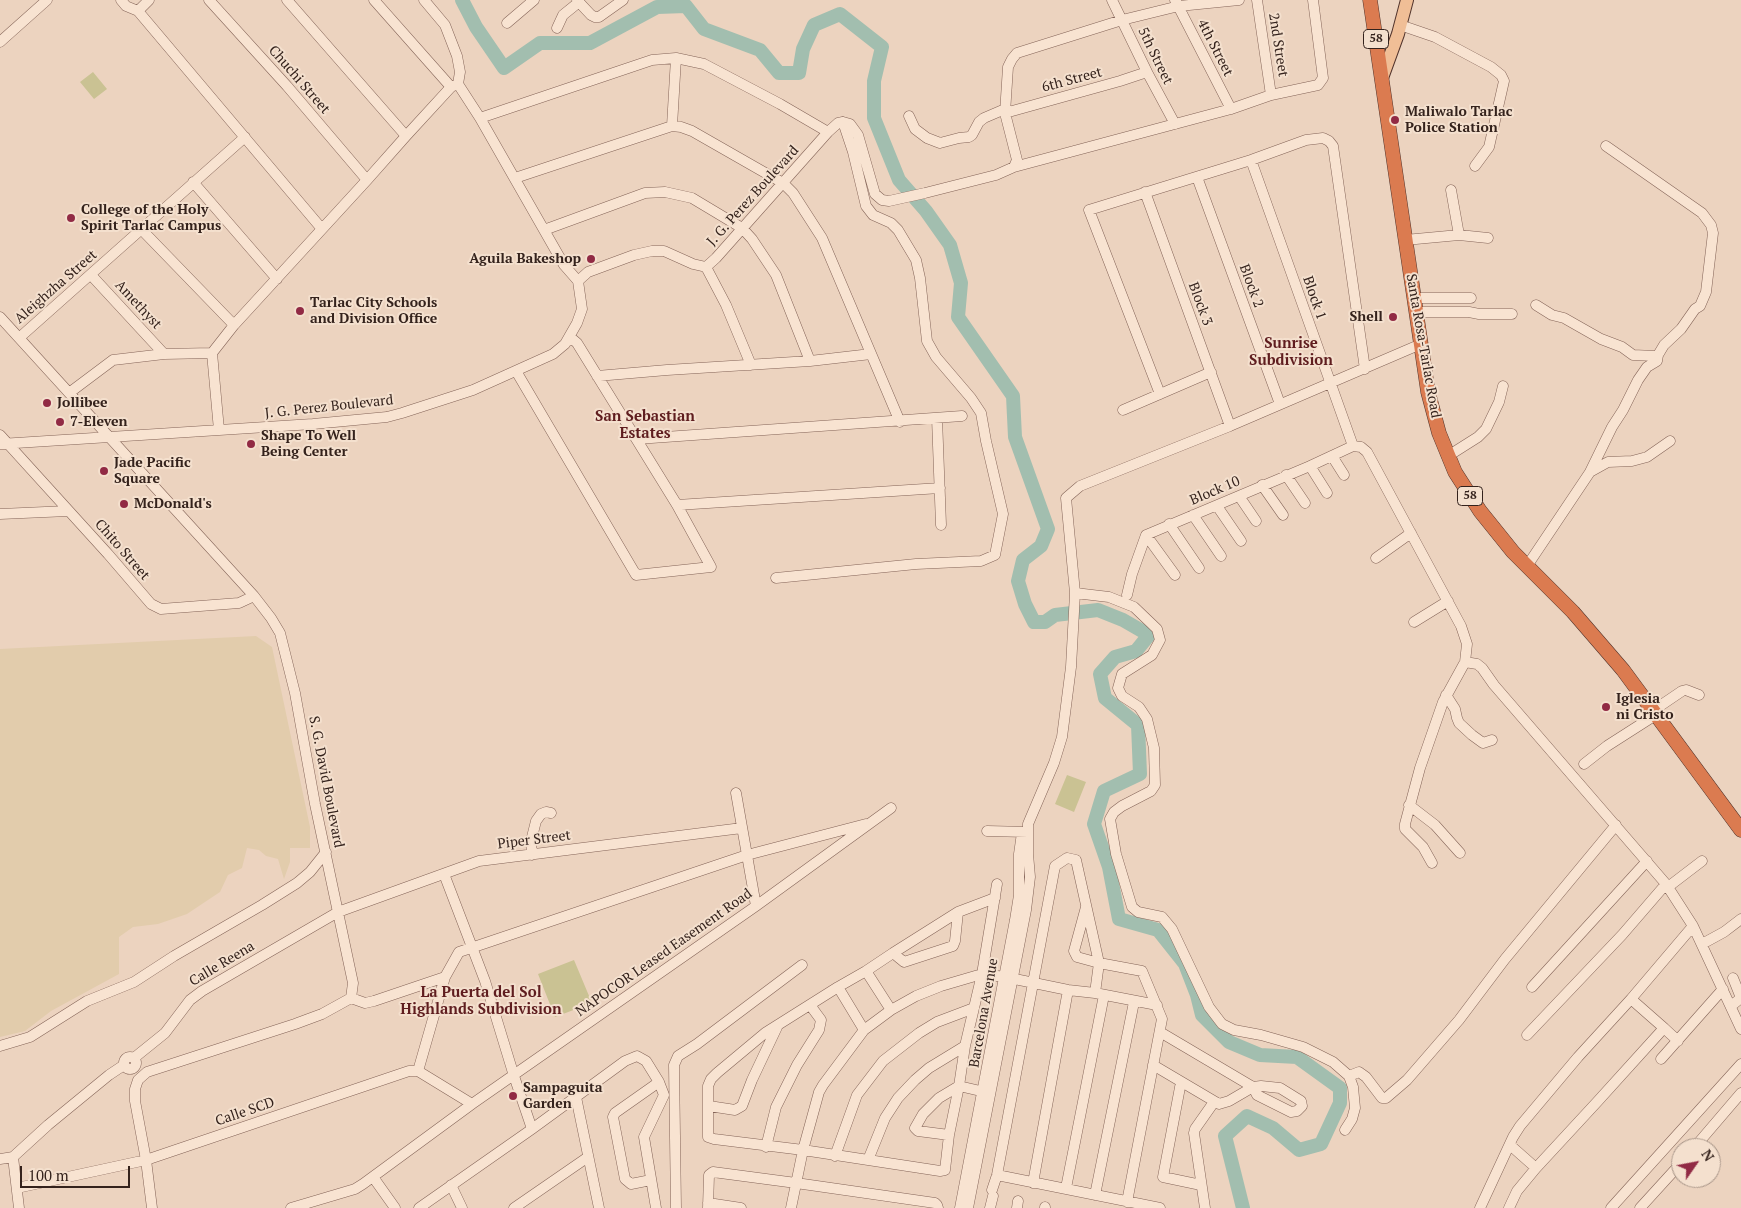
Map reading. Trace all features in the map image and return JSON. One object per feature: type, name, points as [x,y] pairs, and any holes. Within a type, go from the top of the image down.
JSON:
[{"type":"highway","name":"Santa Rosa-Tarlac Road","points":[[1370,0],[1428,392],[1439,433],[1448,456],[1480,511],[1513,552],[1591,632],[1624,670],[1741,830]]},
{"type":"main road","points":[[1382,78],[1407,0]]},
{"type":"street","points":[[0,42],[48,0]]},
{"type":"street","points":[[121,0],[126,6],[138,11],[322,228]]},
{"type":"street","points":[[138,11],[149,0]]},
{"type":"street","name":"Chuchi Street","points":[[208,0],[287,86],[368,180]]},
{"type":"street","points":[[287,0],[406,136]]},
{"type":"street","points":[[374,0],[455,86],[480,118],[564,265],[578,281]]},
{"type":"street","points":[[218,430],[212,353],[234,325],[322,228],[368,180],[406,136],[455,86],[460,72],[458,56],[445,25],[424,0]]},
{"type":"street","points":[[507,23],[534,0]]},
{"type":"street","points":[[557,28],[563,15],[578,1],[591,16],[600,17],[623,0]]},
{"type":"street","name":"5th Street","points":[[1112,0],[1146,72],[1175,124]]},
{"type":"street","points":[[1014,166],[1017,160],[1005,111],[1008,67],[1017,53],[1177,3],[1239,0]]},
{"type":"street","name":"2nd Street","points":[[1257,0],[1272,95]]},
{"type":"street","points":[[844,122],[850,124],[858,135],[875,194],[882,200],[889,201],[996,175],[1014,166],[1231,109],[1272,95],[1321,83],[1323,78],[1313,0]]},
{"type":"street","name":"4th Street","points":[[1177,3],[1231,109]]},
{"type":"street","points":[[1400,25],[1435,37],[1491,67],[1501,75],[1504,81],[1489,147],[1475,166]]},
{"type":"street","points":[[480,118],[652,60],[676,58],[704,64],[828,132]]},
{"type":"street","points":[[672,126],[676,58]]},
{"type":"street","name":"6th Street","points":[[909,116],[915,129],[927,138],[940,142],[969,137],[984,118],[1110,84],[1146,72]]},
{"type":"street","points":[[776,578],[916,564],[981,561],[995,555],[1003,514],[981,413],[971,398],[936,357],[927,341],[920,278],[916,260],[898,230],[891,223],[873,214],[866,206],[844,122]]},
{"type":"street","name":"J. G. Perez Boulevard","points":[[4,443],[313,424],[387,417],[450,398],[553,354],[565,344],[582,309],[578,281],[588,272],[634,254],[652,251],[664,251],[693,264],[706,266],[716,258],[828,132],[838,123],[844,122]]},
{"type":"street","points":[[514,178],[672,126],[681,126],[783,183],[794,194],[822,238],[900,422]]},
{"type":"street","name":"Aleighzha Street","points":[[19,338],[245,137]]},
{"type":"street","points":[[1160,394],[1089,210],[1251,160],[1306,140],[1324,138],[1330,141],[1333,146],[1365,369]]},
{"type":"street","points":[[1527,566],[1590,472],[1638,380],[1647,368],[1657,361],[1664,345],[1680,329],[1695,309],[1700,306],[1706,292],[1712,233],[1711,225],[1702,213],[1606,146]]},
{"type":"street","name":"Block 1","points":[[1251,160],[1353,446]]},
{"type":"street","name":"Block 2","points":[[1197,177],[1280,404]]},
{"type":"street","points":[[194,182],[277,279]]},
{"type":"street","points":[[1451,190],[1459,235]]},
{"type":"street","points":[[544,230],[644,193],[665,192],[692,198],[742,228],[752,239],[776,276],[810,361]]},
{"type":"street","name":"Block 3","points":[[1145,192],[1230,426]]},
{"type":"street","points":[[141,229],[234,325]]},
{"type":"street","points":[[1405,240],[1459,235],[1488,238]]},
{"type":"street","points":[[706,266],[726,305],[751,365]]},
{"type":"street","name":"Amethyst","points":[[92,275],[164,354]]},
{"type":"street","points":[[1415,305],[1471,298]]},
{"type":"street","points":[[1415,305],[1479,314],[1512,314]]},
{"type":"street","points":[[1536,305],[1601,339],[1622,347],[1633,355],[1658,356]]},
{"type":"street","name":"S. G. David Boulevard","points":[[0,317],[254,596],[280,633],[353,984],[351,998]]},
{"type":"street","points":[[516,371],[636,575],[711,567],[677,505],[577,343],[570,337]]},
{"type":"street","points":[[1230,426],[1421,344]]},
{"type":"street","points":[[69,393],[114,360],[164,354],[212,353]]},
{"type":"street","points":[[597,376],[810,361],[872,354]]},
{"type":"street","points":[[1123,410],[1211,372]]},
{"type":"street","points":[[1448,456],[1478,437],[1486,429],[1499,402],[1503,386]]},
{"type":"street","points":[[636,439],[900,422],[962,416]]},
{"type":"street","points":[[937,418],[941,525]]},
{"type":"street","name":"Barcelona Avenue","points":[[968,1208],[987,1092],[1009,978],[1026,910],[1030,877],[1024,854],[1026,829],[1054,763],[1062,737],[1071,667],[1075,596],[1066,498],[1080,486],[1230,426]]},
{"type":"street","name":"Chito Street","points":[[0,435],[4,443],[151,604],[161,609],[239,604],[254,596]]},
{"type":"street","points":[[1590,472],[1608,462],[1632,461],[1647,457],[1670,441]]},
{"type":"street","points":[[1353,446],[1361,447],[1367,452],[1448,601],[1465,635],[1467,644],[1465,662],[1446,696],[1409,805],[1405,829],[1423,847],[1432,863]]},
{"type":"street","name":"Block 10","points":[[1146,535],[1353,446]]},
{"type":"street","points":[[1332,456],[1344,475]]},
{"type":"street","points":[[1310,466],[1327,493]]},
{"type":"street","points":[[1286,475],[1305,503]]},
{"type":"street","points":[[1262,485],[1282,515]]},
{"type":"street","points":[[677,505],[940,488]]},
{"type":"street","points":[[1239,496],[1256,521]]},
{"type":"street","points":[[1217,506],[1241,541]]},
{"type":"street","points":[[0,514],[68,511]]},
{"type":"street","points":[[1193,515],[1221,556]]},
{"type":"street","points":[[1169,524],[1198,568]]},
{"type":"street","points":[[1376,558],[1411,533]]},
{"type":"street","points":[[1146,535],[1175,575]]},
{"type":"street","points":[[1127,595],[1132,574],[1146,535]]},
{"type":"street","points":[[1075,596],[1109,597],[1134,607],[1158,629],[1160,640],[1152,655],[1122,674],[1118,688],[1122,696],[1139,707],[1147,719],[1154,748],[1155,785],[1151,791],[1114,812],[1110,819],[1116,854],[1132,907],[1138,912],[1162,918],[1172,928],[1209,1007],[1222,1024],[1234,1030],[1261,1035],[1303,1047],[1333,1062],[1349,1076],[1353,1087],[1355,1108],[1352,1119],[1345,1130]]},
{"type":"street","points":[[1414,622],[1448,601]]},
{"type":"street","points":[[1465,662],[1477,664],[1482,668],[1494,685],[1647,860],[1667,886],[1694,926],[1741,1029]]},
{"type":"street","points":[[1584,764],[1682,691],[1686,690],[1698,695]]},
{"type":"street","points":[[1446,696],[1455,709],[1456,718],[1472,735],[1483,743],[1492,740]]},
{"type":"street","points":[[736,793],[756,906]]},
{"type":"street","points":[[1409,805],[1435,825],[1460,853]]},
{"type":"street","name":"NAPOCOR Leased Easement Road","points":[[292,1208],[355,1189],[373,1177],[472,1104],[756,906],[891,808]]},
{"type":"street","points":[[532,855],[531,841],[536,821],[541,814],[551,813]]},
{"type":"street","points":[[472,1104],[418,1071],[445,977],[459,952],[747,854],[872,823]]},
{"type":"street","points":[[1349,1076],[1359,1072],[1366,1077],[1382,1098],[1386,1098],[1407,1080],[1459,1020],[1505,959],[1616,825]]},
{"type":"street","name":"Piper Street","points":[[338,912],[480,861],[742,828]]},
{"type":"street","points":[[987,831],[1026,829]]},
{"type":"street","points":[[0,1046],[30,1037],[87,1002],[134,982],[297,883],[310,872],[326,852]]},
{"type":"street","points":[[990,1208],[1055,866],[1068,858],[1076,860],[1100,963],[1099,994],[1066,1188]]},
{"type":"street","points":[[1532,987],[1647,860]]},
{"type":"street","points":[[1527,1035],[1667,886],[1702,860]]},
{"type":"street","points":[[444,874],[485,981],[532,1130]]},
{"type":"street","points":[[995,898],[958,912],[866,971],[765,1032],[711,1079],[708,1086],[708,1137],[943,1172],[945,1170],[949,1135],[965,1046],[982,974],[995,898],[997,884]]},
{"type":"street","points":[[1086,906],[1074,954],[1077,957],[1100,963],[1142,971],[1163,1022],[1127,1202]]},
{"type":"street","name":"Calle Reena","points":[[13,1157],[48,1125],[109,1075],[131,1064],[165,1033],[190,1000],[202,991],[338,912]]},
{"type":"street","points":[[893,953],[904,962],[953,946],[958,912]]},
{"type":"street","points":[[1702,944],[1724,932],[1741,919]]},
{"type":"street","points":[[1480,1208],[1520,1126],[1578,1057],[1694,926]]},
{"type":"street","points":[[676,1208],[674,1065],[678,1056],[697,1044],[802,965]]},
{"type":"street","points":[[866,971],[891,1010]]},
{"type":"street","points":[[791,1208],[803,1150],[820,1092],[864,1030],[891,1010],[916,996],[982,974],[1157,1006]]},
{"type":"street","points":[[1661,1059],[1722,987],[1737,975],[1741,998],[1731,1006]]},
{"type":"street","points":[[152,1208],[146,1160],[135,1101],[135,1089],[138,1080],[147,1072],[304,1020],[340,1005],[351,998],[365,1003],[445,977]]},
{"type":"street","points":[[838,987],[864,1030]]},
{"type":"street","points":[[1033,1183],[1068,990]]},
{"type":"street","points":[[1631,999],[1678,1041]]},
{"type":"street","points":[[1096,1195],[1134,1002]]},
{"type":"street","points":[[766,1147],[776,1107],[797,1065],[819,1030],[821,1020],[810,1005]]},
{"type":"street","points":[[835,1156],[857,1095],[883,1061],[906,1042],[937,1022],[974,1008]]},
{"type":"street","points":[[709,1106],[735,1110],[742,1106],[752,1080],[779,1024]]},
{"type":"street","points":[[1509,1208],[1517,1191],[1536,1168],[1664,1028]]},
{"type":"street","points":[[1153,1065],[1214,1102],[1224,1103],[1253,1087],[1160,1032]]},
{"type":"street","points":[[868,1160],[885,1118],[898,1098],[929,1068],[965,1046]]},
{"type":"street","points":[[419,1208],[532,1130],[625,1061],[637,1056],[646,1061],[659,1082],[664,1095],[644,1137],[656,1208]]},
{"type":"street","points":[[131,1064],[142,1077]]},
{"type":"street","points":[[1611,1208],[1741,1064]]},
{"type":"street","name":"Calle SCD","points":[[17,1188],[146,1160],[409,1071],[418,1071]]},
{"type":"street","points":[[651,1180],[631,1184],[625,1179],[613,1116],[659,1082]]},
{"type":"street","points":[[1181,1082],[1163,1176],[1201,1184]]},
{"type":"street","points":[[949,1135],[918,1131],[915,1128],[923,1114],[939,1098],[959,1086],[987,1092]]},
{"type":"street","name":"Barcelona Avenue","points":[[960,1208],[987,1092]]},
{"type":"street","points":[[664,1095],[675,1093]]},
{"type":"street","points":[[1703,1138],[1741,1093]]},
{"type":"street","points":[[576,1097],[588,1157],[595,1206]]},
{"type":"street","points":[[1205,1208],[1194,1133],[1214,1102]]},
{"type":"street","points":[[1510,1145],[1536,1168]]},
{"type":"street","points":[[0,1159],[13,1157],[19,1208]]},
{"type":"street","points":[[514,1208],[588,1157]]},
{"type":"street","points":[[741,1208],[708,1205],[709,1175],[713,1172],[796,1183],[934,1203],[938,1208]]},
{"type":"street","points":[[1640,1208],[1671,1174]]},
{"type":"street","points":[[997,1175],[1160,1208]]},
{"type":"street","points":[[373,1177],[395,1208]]},
{"type":"street","points":[[451,1185],[462,1208]]},
{"type":"shaded area","points":[[93,72],[107,89],[94,99],[80,82]]},
{"type":"shaded area","points":[[256,636],[272,647],[310,827],[310,848],[290,848],[290,862],[284,879],[278,859],[266,856],[259,850],[247,848],[242,868],[228,875],[220,892],[187,914],[158,924],[133,927],[119,937],[119,974],[51,1011],[25,1031],[0,1037],[0,649]]},
{"type":"shaded area","points":[[1067,775],[1086,782],[1074,812],[1055,804]]},
{"type":"shaded area","points":[[574,960],[592,1003],[555,1017],[538,974]]},
{"type":"waterway","points":[[462,0],[476,27],[504,68],[540,43],[590,43],[657,7],[686,6],[704,29],[760,50],[779,73],[799,73],[803,49],[814,25],[840,14],[882,47],[874,81],[874,118],[899,180],[926,211],[950,245],[961,283],[958,317],[1013,396],[1015,437],[1048,529],[1041,546],[1023,560],[1018,581],[1025,604],[1034,622],[1045,622],[1055,615],[1098,610],[1123,620],[1149,635],[1136,651],[1115,657],[1100,674],[1105,698],[1138,725],[1140,774],[1104,791],[1094,824],[1109,867],[1119,919],[1158,930],[1185,964],[1197,995],[1202,1015],[1229,1042],[1260,1055],[1297,1057],[1340,1088],[1340,1103],[1321,1144],[1299,1150],[1273,1128],[1247,1116],[1225,1136],[1243,1208]]},
{"type":"place","name":"Maliwalo Tarlac Police Station","points":[[1395,120]]},
{"type":"place","name":"College of the Holy Spirit Tarlac Campus","points":[[71,218]]},
{"type":"place","name":"Aguila Bakeshop","points":[[591,259]]},
{"type":"place","name":"Tarlac City Schools and Division Office","points":[[300,311]]},
{"type":"place","name":"Shell","points":[[1393,317]]},
{"type":"place","name":"Jollibee","points":[[47,403]]},
{"type":"place","name":"7-Eleven","points":[[60,422]]},
{"type":"place","name":"Shape To Well Being Center","points":[[251,444]]},
{"type":"place","name":"Jade Pacific Square","points":[[104,471]]},
{"type":"place","name":"McDonald's","points":[[124,504]]},
{"type":"place","name":"Iglesia ni Cristo","points":[[1606,707]]},
{"type":"place","name":"Sampaguita Garden","points":[[513,1096]]},
{"type":"district","name":"Sunrise Subdivision","points":[[1291,352]]},
{"type":"district","name":"San Sebastian Estates","points":[[645,426]]},
{"type":"district","name":"La Puerta del Sol Highlands Subdivision","points":[[481,1002]]}]
